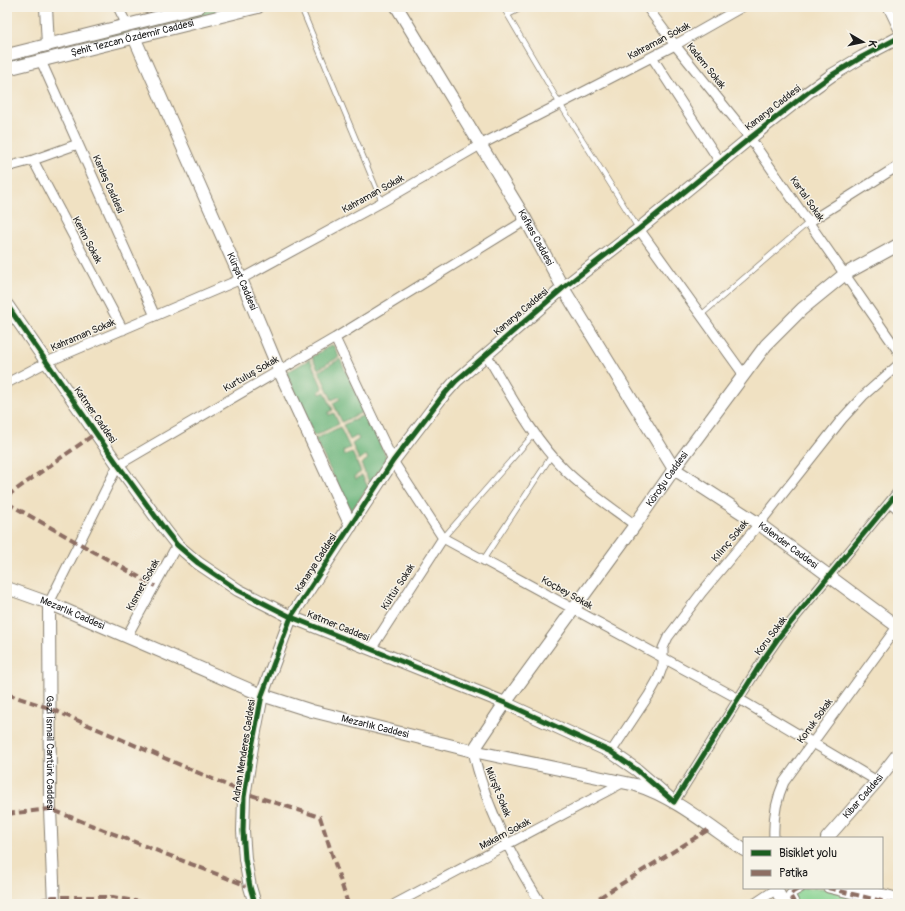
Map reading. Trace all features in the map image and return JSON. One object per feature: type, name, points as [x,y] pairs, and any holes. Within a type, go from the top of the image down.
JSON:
[{"type":"street","points":[[46,7],[48,45]]},
{"type":"street","points":[[118,7],[127,26]]},
{"type":"street","name":"Şehit Tezcan Özdemir Caddesi","points":[[7,55],[199,7]]},
{"type":"street","name":"Şehit Tezcan Özdemir Caddesi","points":[[7,69],[258,7]]},
{"type":"street","name":"Kafkas Caddesi","points":[[397,7],[526,220],[563,288],[674,469]]},
{"type":"street","name":"Kadem Sokak","points":[[647,7],[750,138]]},
{"type":"street","name":"Kahraman Sokak","points":[[7,383],[47,362],[240,279],[382,202],[480,145],[676,45],[742,7]]},
{"type":"street","points":[[888,7],[898,28]]},
{"type":"street","name":"Kürşat Caddesi","points":[[134,37],[279,370],[351,526]]},
{"type":"street","name":"Kanarya Caddesi","points":[[262,695],[291,617],[394,461],[441,398],[456,381],[563,288],[639,229],[807,92],[862,57],[898,38]]},
{"type":"street","points":[[652,57],[720,162]]},
{"type":"street","name":"Kardeş Caddesi","points":[[40,61],[155,316]]},
{"type":"street","name":"Kartal Sokak","points":[[750,138],[898,351]]},
{"type":"street","points":[[7,167],[33,160],[78,144]]},
{"type":"street","name":"Kerim Sokak","points":[[33,160],[123,330]]},
{"type":"street","points":[[809,222],[898,166]]},
{"type":"street","name":"Kurtuluş Sokak","points":[[118,465],[335,338],[526,220]]},
{"type":"street","points":[[639,229],[744,376]]},
{"type":"street","name":"Köroğu Caddesi","points":[[473,751],[506,702],[674,469],[766,345],[802,309],[845,274],[898,245]]},
{"type":"street","name":"Katmer Caddesi","points":[[7,305],[118,465],[177,545],[198,563],[238,590],[291,617],[506,702],[611,752],[637,770],[674,802]]},
{"type":"street","name":"Koçbey Sokak","points":[[335,338],[394,461],[443,538],[739,699],[877,781]]},
{"type":"street","points":[[486,354],[534,434],[564,469],[580,484],[635,525]]},
{"type":"street","name":"Kılınç Sokak","points":[[611,752],[650,695],[658,679],[663,665],[663,648],[668,637],[702,592],[759,524],[842,419],[863,396],[898,365]]},
{"type":"street","points":[[49,603],[118,465]]},
{"type":"street","name":"Kalender Caddesi","points":[[674,469],[759,524],[898,627]]},
{"type":"street","name":"Koru Sokak","points":[[674,802],[779,637],[898,492]]},
{"type":"street","points":[[890,502],[898,509]]},
{"type":"street","name":"Kültür Sokak","points":[[371,649],[443,538]]},
{"type":"street","name":"Kısmet Sokak","points":[[128,636],[177,545]]},
{"type":"street","name":"Mezarlık Caddesi","points":[[7,588],[49,603],[128,636],[262,695],[312,711],[473,751],[624,782],[651,790],[674,802],[743,849]]},
{"type":"street","name":"Gazi İsmail Cantürk Caddesi","points":[[49,603],[50,809],[54,904]]},
{"type":"street","name":"Konuk Sokak","points":[[774,837],[774,818],[779,794],[784,782],[898,627]]},
{"type":"street","name":"Adnan Menderes Caddesi","points":[[255,904],[245,859],[243,831],[244,797],[262,695]]},
{"type":"street","name":"Mürşit Sokak","points":[[473,751],[481,783],[508,844],[528,884],[541,904]]},
{"type":"street","name":"Kibar Caddesi","points":[[828,837],[877,781],[898,754]]},
{"type":"street","name":"Makam Sokak","points":[[395,904],[624,782]]},
{"type":"street","points":[[754,904],[776,889]]},
{"type":"street","points":[[777,889],[784,904]]},
{"type":"street","points":[[795,904],[790,895],[798,889]]},
{"type":"street","points":[[832,889],[894,904]]},
{"type":"street","points":[[859,889],[898,899]]},
{"type":"lane","points":[[301,7],[382,202]]},
{"type":"lane","points":[[503,7],[560,104],[639,229]]},
{"type":"lane","points":[[508,15],[523,7]]},
{"type":"lane","points":[[701,315],[809,222]]},
{"type":"lane","points":[[443,538],[534,434]]},
{"type":"lane","points":[[484,560],[552,455]]},
{"type":"green space","points":[[223,7],[236,7],[7,64],[7,60]]},
{"type":"green space","points":[[331,345],[334,346],[339,357],[318,369],[312,357]]},
{"type":"green space","points":[[310,359],[323,389],[319,391],[320,394],[325,392],[333,410],[328,413],[329,415],[334,413],[339,424],[314,436],[286,373]]},
{"type":"green space","points":[[340,359],[365,411],[342,422],[333,403],[340,399],[339,397],[332,400],[319,371]]},
{"type":"green space","points":[[366,414],[387,458],[370,484],[361,464],[368,459],[366,455],[359,460],[352,444],[359,439],[357,436],[350,440],[343,425]]},
{"type":"green space","points":[[340,427],[350,448],[343,451],[344,455],[352,452],[361,472],[355,476],[356,479],[362,475],[368,487],[351,512],[315,439]]},
{"type":"green space","points":[[801,889],[826,889],[888,904],[795,904],[793,893]]},
{"type":"marked path","points":[[7,496],[96,433]]},
{"type":"marked path","points":[[7,503],[155,586]]},
{"type":"marked path","points":[[7,694],[49,708],[245,793],[320,817],[348,904]]},
{"type":"marked path","points":[[7,814],[50,809],[250,887]]},
{"type":"marked path","points":[[589,904],[711,828]]},
{"type":"marked path","points":[[795,904],[790,895],[798,889]]},
{"type":"marked path","points":[[832,889],[894,904]]},
{"type":"marked path","points":[[27,904],[53,897],[113,897],[151,904]]},
{"type":"cycle path","points":[[255,904],[245,859],[243,831],[244,797],[262,695],[291,617],[393,461],[441,398],[456,381],[563,288],[639,229],[807,93],[832,75],[898,38]]},
{"type":"cycle path","points":[[7,305],[118,465],[166,531],[177,545],[198,563],[238,590],[291,617],[505,703],[611,752],[637,770],[674,802],[779,637],[898,492]]}]
